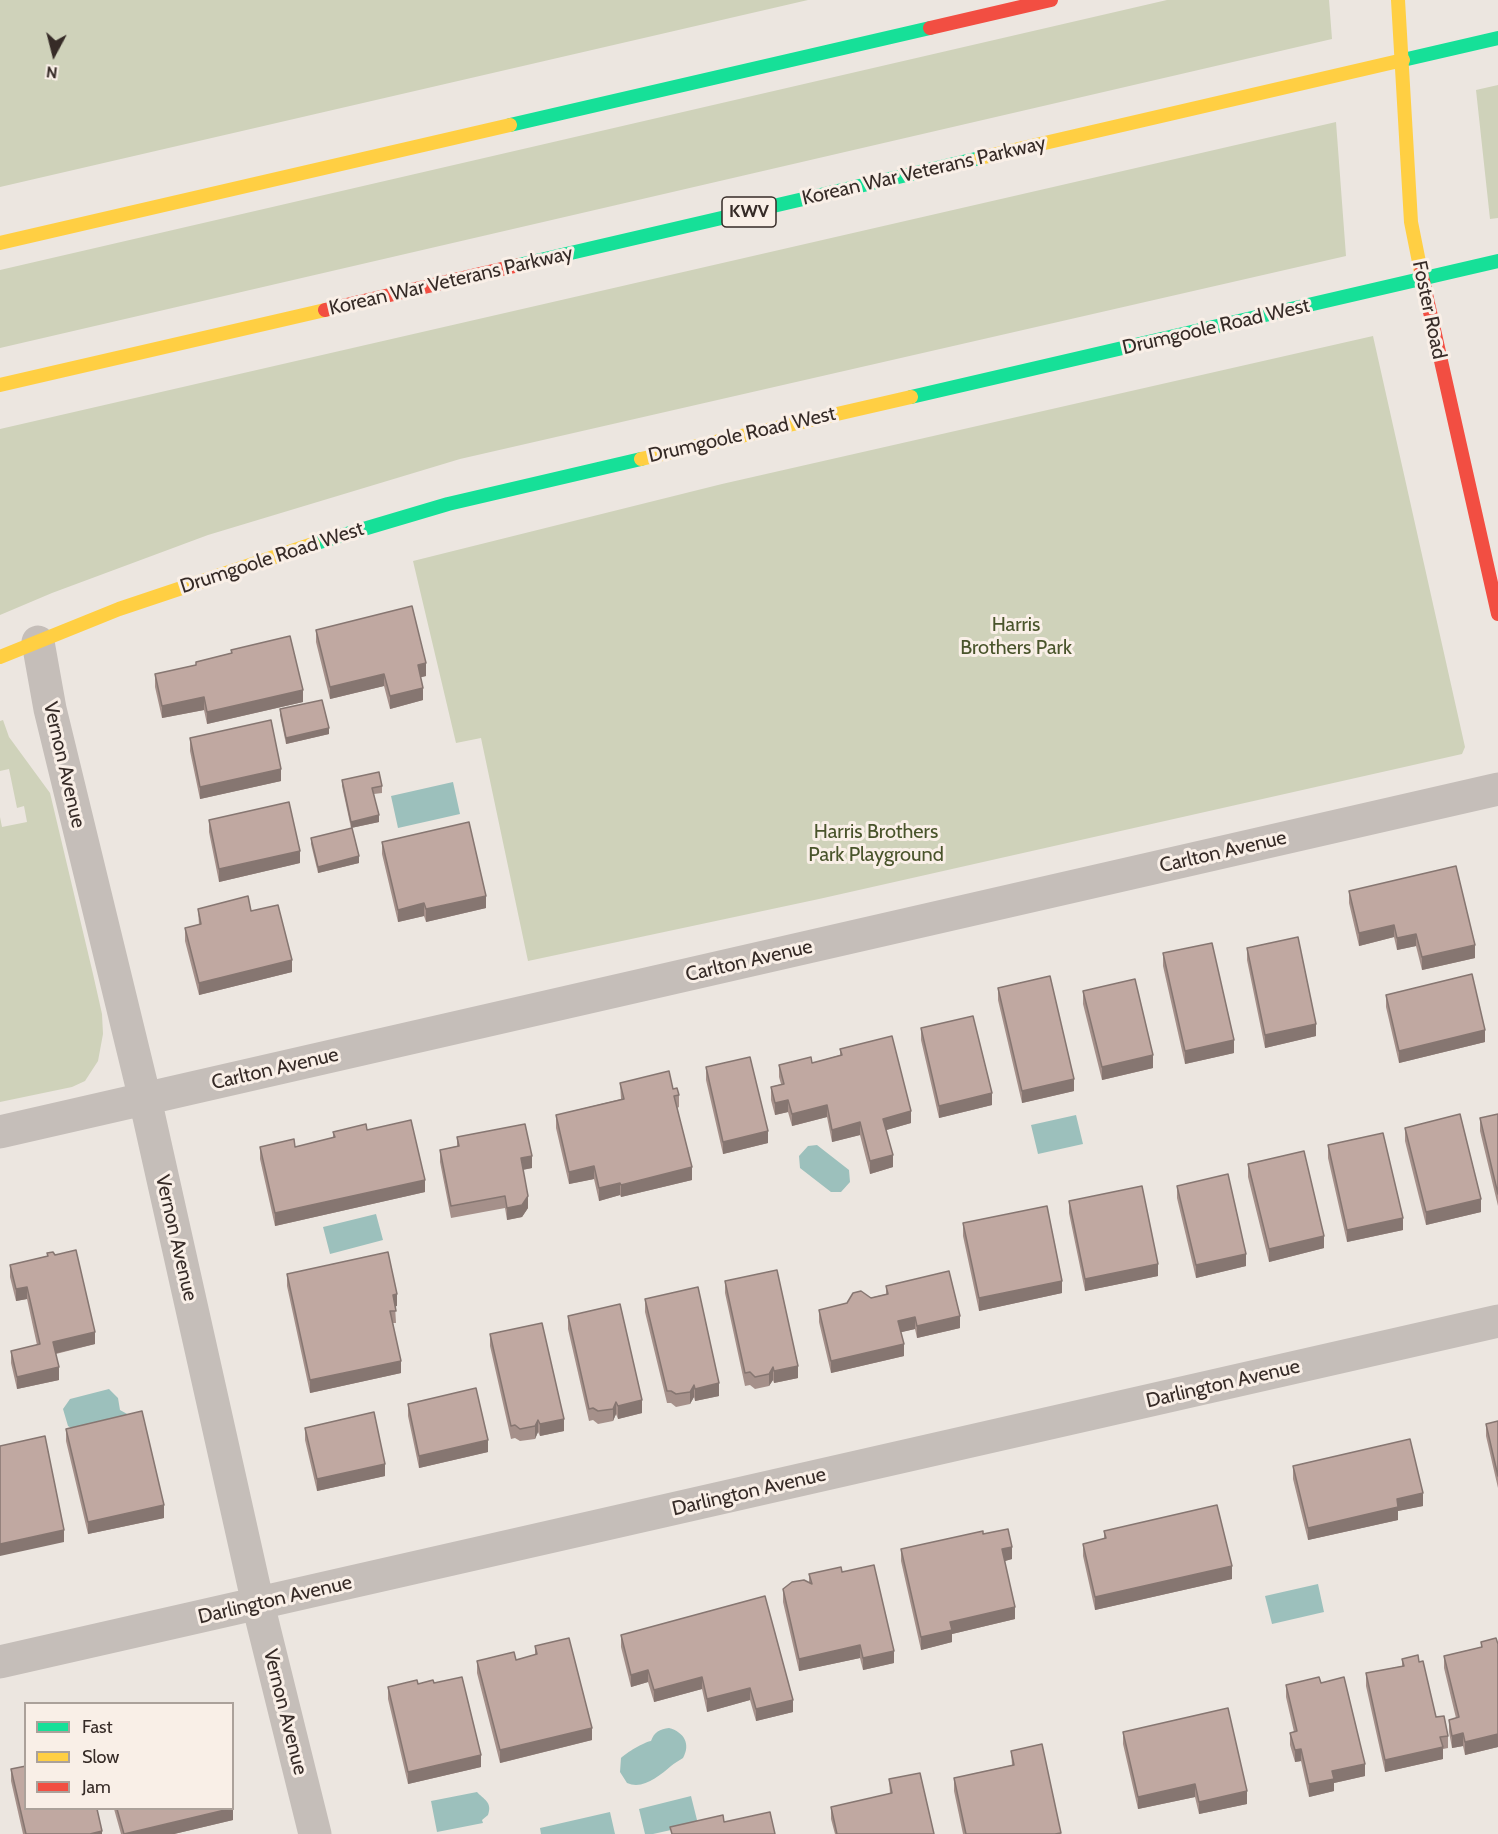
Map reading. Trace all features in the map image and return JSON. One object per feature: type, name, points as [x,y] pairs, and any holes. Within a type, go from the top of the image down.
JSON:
[{"type":"main road","points":[[0,243],[1051,0]]},
{"type":"main road","name":"Foster Road","points":[[1398,0],[1411,222],[1498,614]]},
{"type":"main road","name":"Korean War Veterans Parkway","points":[[0,385],[1498,38]]},
{"type":"main road","name":"Drumgoole Road West","points":[[0,657],[119,609],[264,559],[448,504],[1498,261]]},
{"type":"street","name":"Vernon Avenue","points":[[38,642],[50,709],[145,1099],[258,1604],[315,1834]]},
{"type":"street","name":"Carlton Avenue","points":[[0,1132],[1498,789]]},
{"type":"street","name":"Darlington Avenue","points":[[0,1662],[1498,1321]]},
{"type":"green space","points":[[0,0],[808,0],[0,187]]},
{"type":"green space","points":[[1167,0],[1329,0],[1332,39],[0,348],[0,270]]},
{"type":"green space","points":[[1498,85],[1498,218],[1490,219],[1476,90]]},
{"type":"green space","points":[[1336,122],[1346,256],[460,459],[208,535],[52,593],[0,615],[0,429]]},
{"type":"green space","name":"Harris Brothers Park","points":[[1373,336],[1465,747],[1462,754],[819,899],[528,961],[481,738],[456,743],[413,561],[722,484]]},
{"type":"green space","points":[[3,720],[9,737],[50,793],[102,1014],[103,1034],[98,1061],[85,1081],[72,1087],[0,1102],[0,817],[2,827],[27,822],[24,806],[17,808],[9,769],[0,771],[0,721]]},
{"type":"water","points":[[453,782],[460,814],[398,828],[391,796]]},
{"type":"water","points":[[1076,1115],[1083,1144],[1038,1154],[1031,1125]]},
{"type":"water","points":[[817,1145],[849,1170],[850,1182],[841,1192],[831,1192],[800,1168],[799,1156],[808,1146]]},
{"type":"water","points":[[376,1214],[383,1240],[330,1254],[323,1227]]},
{"type":"water","points":[[109,1389],[118,1398],[120,1410],[129,1415],[79,1433],[68,1426],[63,1409],[70,1399]]},
{"type":"water","points":[[1318,1584],[1324,1612],[1272,1624],[1265,1596]]},
{"type":"water","points":[[669,1728],[679,1732],[685,1739],[686,1748],[683,1758],[650,1781],[639,1785],[627,1783],[620,1772],[621,1758],[651,1741],[658,1732]]},
{"type":"water","points":[[477,1792],[487,1801],[489,1807],[488,1815],[482,1820],[483,1823],[437,1832],[431,1801]]},
{"type":"water","points":[[691,1796],[698,1824],[645,1834],[639,1809]]},
{"type":"water","points":[[610,1812],[615,1834],[541,1834],[540,1828]]},
{"type":"building","points":[[412,606],[426,663],[418,665],[423,688],[390,696],[384,674],[330,687],[316,630]]},
{"type":"building","points":[[290,636],[303,690],[207,712],[204,697],[162,706],[155,674],[196,665],[196,662],[232,653],[231,650]]},
{"type":"building","points":[[322,700],[329,728],[286,738],[280,709]]},
{"type":"building","points":[[271,720],[281,769],[200,787],[190,738]]},
{"type":"building","points":[[379,772],[382,786],[372,788],[379,815],[351,822],[342,780]]},
{"type":"building","points":[[289,802],[300,851],[219,869],[209,820]]},
{"type":"building","points":[[469,822],[486,896],[426,909],[424,903],[398,910],[382,842]]},
{"type":"building","points":[[352,828],[359,856],[318,867],[311,838]]},
{"type":"building","points":[[1456,866],[1475,945],[1422,957],[1416,934],[1397,938],[1394,925],[1359,933],[1349,891]]},
{"type":"building","points":[[248,896],[251,911],[278,905],[292,960],[199,983],[185,928],[201,924],[198,909]]},
{"type":"building","points":[[1298,937],[1316,1024],[1265,1035],[1247,948]]},
{"type":"building","points":[[1212,943],[1234,1040],[1185,1051],[1163,953]]},
{"type":"building","points":[[1472,974],[1485,1030],[1399,1051],[1386,995]]},
{"type":"building","points":[[1050,976],[1074,1079],[1022,1091],[998,988]]},
{"type":"building","points":[[1135,979],[1153,1055],[1102,1067],[1083,991]]},
{"type":"building","points":[[973,1016],[992,1093],[939,1106],[921,1028]]},
{"type":"building","points":[[892,1036],[911,1111],[883,1119],[893,1155],[870,1161],[860,1122],[832,1130],[827,1105],[792,1114],[788,1100],[775,1103],[771,1087],[784,1084],[779,1065],[811,1057],[812,1063],[842,1055],[840,1049]]},
{"type":"building","points":[[750,1057],[768,1131],[723,1142],[706,1067]]},
{"type":"building","points":[[669,1071],[673,1089],[677,1088],[679,1095],[674,1096],[692,1167],[621,1185],[620,1183],[599,1188],[594,1166],[569,1172],[556,1115],[624,1099],[620,1083]]},
{"type":"building","points":[[1460,1114],[1481,1199],[1426,1212],[1405,1128]]},
{"type":"building","points":[[1498,1114],[1498,1194],[1480,1118]]},
{"type":"building","points":[[411,1120],[425,1180],[275,1213],[260,1147],[294,1139],[295,1147],[335,1137],[333,1132],[366,1124],[367,1130]]},
{"type":"building","points":[[525,1124],[532,1156],[521,1158],[528,1196],[522,1205],[507,1208],[505,1196],[451,1206],[440,1150],[459,1146],[457,1137]]},
{"type":"building","points":[[1383,1133],[1403,1218],[1347,1230],[1328,1145]]},
{"type":"building","points":[[1304,1151],[1324,1236],[1269,1249],[1248,1164]]},
{"type":"building","points":[[1228,1174],[1246,1254],[1196,1265],[1177,1186]]},
{"type":"building","points":[[1142,1186],[1158,1264],[1085,1279],[1069,1201]]},
{"type":"building","points":[[1047,1206],[1062,1281],[979,1298],[963,1223]]},
{"type":"building","points":[[76,1250],[95,1332],[53,1342],[59,1367],[17,1377],[11,1351],[40,1344],[27,1287],[16,1289],[10,1265],[48,1256],[47,1253],[53,1252],[55,1255]]},
{"type":"building","points":[[388,1252],[397,1294],[393,1295],[396,1311],[390,1311],[401,1361],[310,1380],[287,1274]]},
{"type":"building","points":[[777,1270],[798,1366],[774,1371],[773,1367],[769,1374],[755,1377],[750,1372],[745,1373],[725,1281]]},
{"type":"building","points":[[949,1271],[960,1316],[917,1326],[915,1317],[898,1321],[904,1344],[831,1361],[819,1310],[847,1303],[853,1293],[861,1291],[871,1298],[888,1294],[886,1286]]},
{"type":"building","points":[[698,1287],[719,1383],[695,1389],[694,1385],[690,1392],[676,1394],[667,1391],[645,1299]]},
{"type":"building","points":[[620,1304],[642,1400],[618,1406],[616,1402],[613,1409],[598,1411],[593,1408],[589,1409],[568,1316]]},
{"type":"building","points":[[542,1323],[564,1419],[540,1424],[538,1420],[535,1426],[520,1429],[515,1425],[511,1426],[490,1334]]},
{"type":"building","points":[[476,1388],[488,1440],[419,1456],[408,1404]]},
{"type":"building","points":[[142,1411],[164,1505],[88,1522],[66,1429]]},
{"type":"building","points":[[374,1412],[385,1464],[317,1479],[305,1428]]},
{"type":"building","points":[[1498,1421],[1498,1476],[1486,1424]]},
{"type":"building","points":[[45,1436],[64,1530],[0,1544],[0,1446]]},
{"type":"building","points":[[1410,1439],[1423,1493],[1397,1499],[1398,1507],[1308,1528],[1293,1466]]},
{"type":"building","points":[[1217,1505],[1232,1566],[1095,1597],[1083,1544],[1106,1538],[1104,1531]]},
{"type":"building","points":[[1008,1529],[1012,1547],[1002,1549],[1015,1607],[950,1622],[952,1630],[921,1637],[901,1549],[983,1531],[983,1534]]},
{"type":"building","points":[[874,1565],[894,1651],[863,1658],[860,1645],[799,1659],[783,1589],[792,1582],[804,1580],[812,1584],[809,1574],[841,1567],[842,1572]]},
{"type":"building","points":[[765,1596],[793,1700],[756,1709],[750,1688],[707,1699],[702,1677],[654,1690],[648,1670],[631,1675],[621,1635]]},
{"type":"building","points":[[569,1638],[592,1728],[500,1750],[477,1661],[514,1652],[516,1660],[537,1654],[535,1646]]},
{"type":"building","points":[[1496,1638],[1498,1644],[1498,1734],[1465,1742],[1463,1733],[1452,1736],[1449,1720],[1459,1717],[1444,1656],[1482,1647],[1481,1642]]},
{"type":"building","points":[[1418,1655],[1419,1662],[1423,1661],[1436,1717],[1444,1716],[1448,1736],[1440,1737],[1443,1747],[1385,1760],[1366,1673],[1404,1666],[1402,1659]]},
{"type":"building","points":[[462,1677],[481,1755],[408,1772],[388,1687],[417,1680],[418,1684],[433,1680],[434,1683]]},
{"type":"building","points":[[1319,1677],[1321,1683],[1344,1677],[1365,1764],[1332,1771],[1334,1779],[1309,1784],[1301,1749],[1295,1750],[1290,1733],[1297,1731],[1286,1685]]},
{"type":"building","points":[[1228,1708],[1247,1791],[1199,1802],[1195,1784],[1138,1797],[1123,1732]]},
{"type":"building","points":[[1042,1744],[1061,1833],[966,1834],[954,1778],[1014,1765],[1011,1751]]},
{"type":"building","points":[[24,1766],[24,1810],[97,1810],[102,1831],[90,1834],[26,1834],[11,1769]]},
{"type":"building","points":[[920,1773],[934,1834],[837,1834],[831,1807],[892,1793],[889,1779]]},
{"type":"building","points":[[117,1810],[225,1810],[124,1834]]},
{"type":"building","points":[[770,1812],[775,1834],[672,1834],[670,1827],[723,1815],[724,1822]]},
{"type":"traffic: fast","points":[[510,125],[930,28]]},
{"type":"traffic: fast","points":[[1403,60],[1498,38]]},
{"type":"traffic: fast","points":[[519,265],[980,158]]},
{"type":"traffic: fast","points":[[911,397],[1498,261]]},
{"type":"traffic: fast","points":[[313,544],[448,504],[641,459]]},
{"type":"traffic: slow","points":[[1398,0],[1411,222],[1421,272]]},
{"type":"traffic: slow","points":[[980,158],[1403,60]]},
{"type":"traffic: slow","points":[[0,243],[510,125]]},
{"type":"traffic: slow","points":[[0,385],[325,310]]},
{"type":"traffic: slow","points":[[641,459],[911,397]]},
{"type":"traffic: slow","points":[[0,657],[119,609],[313,544]]},
{"type":"traffic: jam","points":[[930,28],[1051,0]]},
{"type":"traffic: jam","points":[[325,310],[519,265]]},
{"type":"traffic: jam","points":[[1421,272],[1498,614]]},
{"type":"park label","name":"Harris Brothers Park Playground","points":[[876,844]]}]
